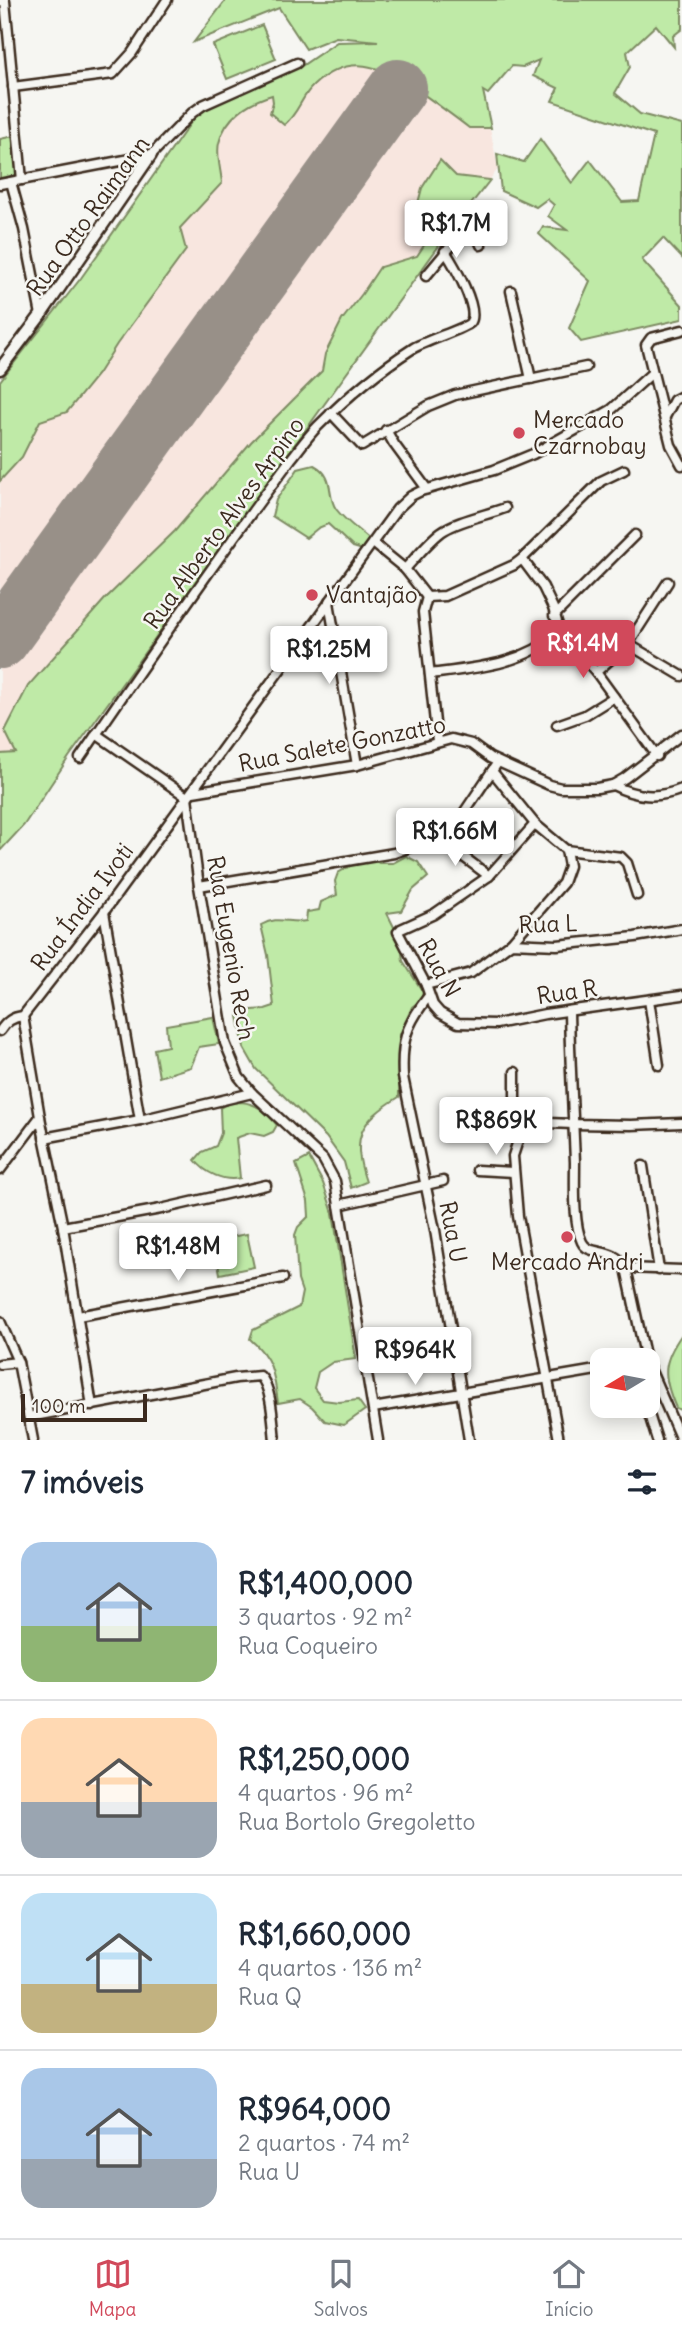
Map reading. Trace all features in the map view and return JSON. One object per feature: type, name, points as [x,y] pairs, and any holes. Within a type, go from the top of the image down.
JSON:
[{"type":"street","points":[[13,87],[113,74],[132,53],[167,0]]},
{"type":"street","points":[[4,1],[22,180]]},
{"type":"street","name":"Rua Otto Raimann","points":[[0,369],[41,316],[151,155],[203,104],[297,63]]},
{"type":"street","points":[[0,184],[151,155]]},
{"type":"street","points":[[11,182],[24,229],[41,316]]},
{"type":"street","points":[[426,276],[457,236],[470,226],[476,229],[481,245]]},
{"type":"street","name":"Rua Alberto Alves Arpino","points":[[80,758],[267,491],[314,429],[412,349],[468,325],[474,314],[457,270],[445,251]]},
{"type":"street","points":[[510,291],[531,379]]},
{"type":"street","points":[[680,460],[665,417],[646,345],[651,338],[682,330]]},
{"type":"street","points":[[331,413],[362,446],[386,430],[455,395],[586,367]]},
{"type":"street","name":"Rua Índia Ivoti","points":[[0,1031],[6,1022],[23,1016],[104,912],[397,509],[411,496],[427,489],[494,470],[534,454],[611,410],[652,373]]},
{"type":"street","points":[[665,417],[674,400],[682,396]]},
{"type":"street","points":[[386,430],[427,489]]},
{"type":"street","points":[[427,597],[445,596],[522,559],[601,481],[624,470]]},
{"type":"street","points":[[405,569],[442,531],[455,524],[481,518],[505,508]]},
{"type":"street","points":[[554,616],[635,535]]},
{"type":"street","points":[[373,542],[405,569],[427,597]]},
{"type":"street","points":[[522,559],[553,608],[560,632],[596,672],[657,756]]},
{"type":"street","points":[[596,672],[628,644],[668,582]]},
{"type":"street","points":[[427,597],[423,612],[437,741]]},
{"type":"street","points":[[329,602],[357,765]]},
{"type":"street","points":[[430,674],[503,663],[535,650],[560,632]]},
{"type":"street","points":[[628,644],[682,676]]},
{"type":"street","points":[[557,725],[585,715],[614,697]]},
{"type":"street","points":[[96,734],[190,794]]},
{"type":"street","points":[[612,785],[657,756],[682,734]]},
{"type":"street","name":"Rua Salete Gonzatto","points":[[190,794],[357,765],[451,739],[462,741],[498,762],[561,788],[597,788],[612,785]]},
{"type":"street","points":[[199,887],[394,853],[444,835],[456,826],[498,762]]},
{"type":"street","points":[[492,771],[535,824],[566,850],[621,857],[627,863],[637,895]]},
{"type":"street","points":[[612,785],[626,792],[646,796],[660,796],[682,789]]},
{"type":"street","name":"Rua Eugenio Rech","points":[[190,794],[199,887],[225,1043],[239,1077],[252,1093],[323,1159],[335,1181],[378,1440]]},
{"type":"street","name":"Rua N","points":[[458,1023],[440,1013],[428,997],[426,985],[398,932],[434,914],[489,876],[535,824]]},
{"type":"street","points":[[444,835],[466,858],[489,876]]},
{"type":"street","points":[[511,943],[563,883],[569,866],[566,850]]},
{"type":"street","points":[[104,912],[140,1120]]},
{"type":"street","name":"Rua L","points":[[426,985],[471,972],[511,943],[557,945],[682,929]]},
{"type":"street","name":"Rua R","points":[[458,1023],[496,1024],[545,1014],[682,995]]},
{"type":"street","name":"Rua U","points":[[428,997],[406,1031],[402,1053],[408,1109],[435,1230],[469,1440]]},
{"type":"street","points":[[649,1000],[659,1065]]},
{"type":"street","points":[[569,1012],[579,1230],[587,1249],[615,1255],[626,1268],[644,1348]]},
{"type":"street","points":[[23,1016],[40,1117],[63,1227],[92,1406]]},
{"type":"street","points":[[515,1072],[515,1118]]},
{"type":"street","points":[[44,1138],[140,1120],[252,1093]]},
{"type":"street","points":[[0,1170],[40,1117]]},
{"type":"street","points":[[493,1118],[573,1124],[682,1123]]},
{"type":"street","points":[[524,1122],[514,1146],[513,1172],[519,1224],[559,1440]]},
{"type":"street","points":[[643,1166],[659,1270]]},
{"type":"street","points":[[477,1170],[513,1172]]},
{"type":"street","points":[[340,1205],[443,1181]]},
{"type":"street","points":[[63,1227],[161,1209],[265,1185]]},
{"type":"street","points":[[626,1268],[682,1270]]},
{"type":"street","points":[[78,1316],[283,1278]]},
{"type":"street","points":[[0,1321],[18,1362],[33,1440]]},
{"type":"street","points":[[0,1364],[18,1362]]},
{"type":"street","points":[[373,1408],[590,1371]]},
{"type":"street","points":[[29,1417],[236,1378],[260,1376],[267,1389],[275,1440]]},
{"type":"street","points":[[660,1392],[681,1440]]},
{"type":"street","points":[[650,1418],[657,1440]]},
{"type":"shaded area","points":[[337,42],[483,91],[498,169],[446,236],[69,757],[24,825],[0,851],[0,381],[81,278],[199,111],[303,65]]},
{"type":"green space","points":[[226,0],[682,0],[682,29],[673,36],[674,47],[656,25],[627,52],[630,67],[615,93],[640,114],[682,125],[682,258],[663,238],[642,260],[682,305],[682,319],[581,342],[569,328],[590,281],[539,234],[543,227],[567,230],[548,216],[554,205],[547,199],[536,207],[501,191],[497,154],[524,162],[540,139],[572,183],[590,160],[622,202],[639,201],[654,135],[552,101],[558,88],[533,76],[539,60],[523,67],[512,66],[488,94],[483,91],[491,128],[469,128],[416,89],[390,74],[364,66],[339,69],[313,86],[284,125],[270,113],[272,95],[246,106],[232,118],[218,147],[222,183],[180,228],[186,250],[98,374],[67,412],[40,421],[22,457],[0,481],[0,381],[81,278],[199,111],[303,65],[337,42],[378,41],[336,37],[306,49],[279,8],[194,42]]},
{"type":"green space","points":[[262,25],[276,59],[227,79],[213,45]]},
{"type":"green space","points":[[14,136],[19,175],[0,178],[0,139]]},
{"type":"green space","points":[[440,160],[456,176],[490,180],[446,236],[69,757],[24,825],[0,851],[0,754],[16,753],[5,731],[28,686],[105,599],[175,531],[251,442],[322,371],[325,354],[342,320],[380,267],[417,256],[442,218],[412,226],[422,188]]},
{"type":"green space","points":[[314,465],[328,480],[336,509],[371,541],[363,550],[353,547],[328,524],[306,538],[272,516],[276,500],[298,469]]},
{"type":"green space","points":[[406,856],[418,862],[428,877],[413,890],[401,911],[387,913],[401,945],[403,961],[423,992],[421,1000],[412,1007],[399,1037],[399,1097],[375,1114],[362,1132],[359,1153],[366,1182],[351,1188],[344,1162],[326,1137],[256,1069],[244,1048],[238,1016],[241,1011],[274,1006],[268,955],[261,925],[278,920],[306,921],[307,912],[319,910],[321,902],[337,895],[335,881],[338,873],[357,862],[372,859],[379,863],[393,863]]},
{"type":"green space","points":[[213,1017],[219,1044],[199,1047],[191,1067],[159,1077],[154,1049],[168,1046],[166,1025]]},
{"type":"green space","points":[[241,1102],[257,1107],[277,1125],[273,1132],[264,1136],[250,1133],[236,1138],[240,1178],[221,1177],[209,1172],[195,1160],[202,1152],[216,1146],[221,1133],[220,1108],[228,1103]]},
{"type":"green space","points":[[309,1157],[323,1183],[333,1213],[356,1359],[333,1362],[318,1372],[314,1388],[323,1400],[358,1400],[365,1410],[344,1425],[325,1421],[300,1399],[278,1403],[268,1360],[250,1339],[253,1330],[299,1307],[302,1292],[298,1280],[295,1235],[298,1227],[309,1216],[308,1201],[296,1164]]},
{"type":"green space","points":[[247,1234],[254,1267],[220,1274],[214,1240]]},
{"type":"green space","points":[[682,1334],[682,1411],[676,1408],[671,1397],[666,1370],[675,1344]]},
{"type":"runway","points":[[0,640],[398,88]]},
{"type":"place","name":"Mercado Czarnobay","points":[[519,433]]},
{"type":"place","name":"Vantajão","points":[[312,595]]},
{"type":"place","name":"Mercado Andri","points":[[567,1237]]}]
